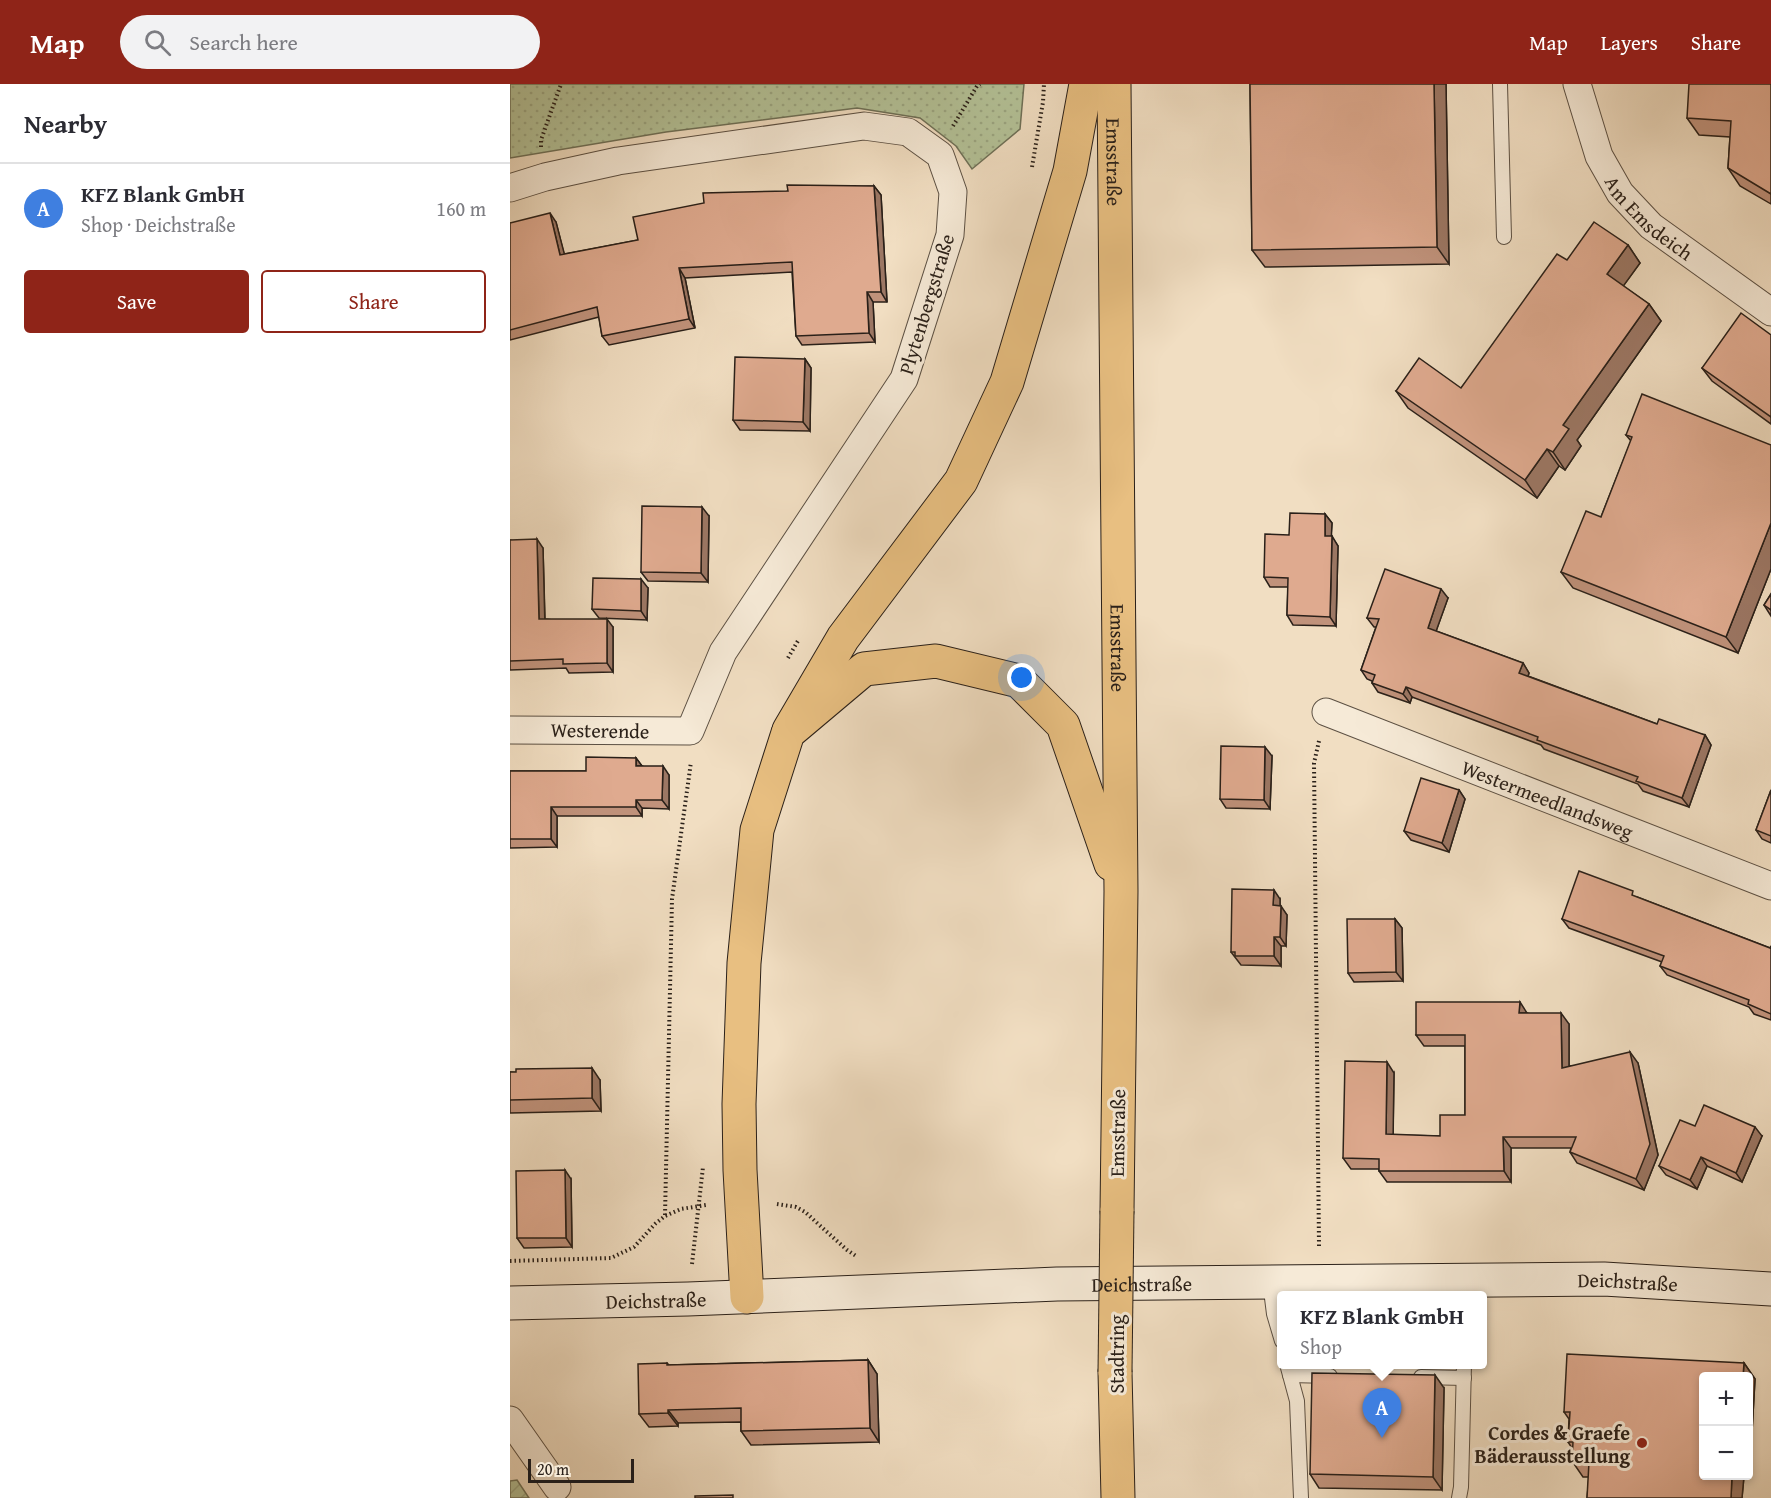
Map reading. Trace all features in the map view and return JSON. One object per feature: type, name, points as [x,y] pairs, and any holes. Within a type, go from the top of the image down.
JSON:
[{"type":"main road","points":[[747,1297],[738,1104],[744,963],[757,830],[788,733],[843,638],[961,481],[1003,392],[1070,171],[1086,84]]},
{"type":"main road","name":"Emsstraße","points":[[1114,84],[1120,891],[1116,1211]]},
{"type":"main road","points":[[788,733],[864,669],[936,661],[1019,681],[1063,726],[1120,891]]},
{"type":"main road","name":"Stadtring","points":[[1116,1211],[1118,1498]]},
{"type":"main road","name":"Deichstraße","points":[[510,1303],[747,1297],[1058,1284],[1319,1282],[1466,1288],[1604,1279],[1771,1288]]},
{"type":"street","name":"Am Emsdeich","points":[[1577,84],[1599,156],[1620,193],[1651,226],[1771,312]]},
{"type":"street","points":[[510,188],[545,177],[618,161],[864,126],[908,132],[940,155]]},
{"type":"street","name":"Plytenbergstraße","points":[[690,731],[723,652],[904,379],[950,235],[953,192],[940,155]]},
{"type":"street","name":"Westermeedlandsweg","points":[[1326,712],[1771,886]]},
{"type":"street","name":"Westerende","points":[[510,730],[690,731]]},
{"type":"street","points":[[510,1420],[557,1487]]},
{"type":"lane","points":[[1500,84],[1503,237]]},
{"type":"lane","points":[[1270,1282],[1277,1323]]},
{"type":"lane","points":[[1300,1498],[1297,1401],[1289,1370],[1348,1376]]},
{"type":"lane","points":[[1406,1377],[1464,1371],[1459,1498]]},
{"type":"path","points":[[545,177],[541,140],[561,84]]},
{"type":"path","points":[[940,155],[955,123],[980,84]]},
{"type":"path","points":[[1319,1282],[1314,763],[1326,712]]},
{"type":"path","points":[[665,1216],[672,899],[691,768],[690,731]]},
{"type":"green space","points":[[510,84],[1024,84],[1020,129],[972,169],[956,146],[920,118],[857,108],[666,132],[510,158]]},
{"type":"green space","points":[[517,1480],[529,1498],[510,1498],[510,1481]]},
{"type":"building","points":[[1250,84],[1434,84],[1437,247],[1252,250]]},
{"type":"building","points":[[1689,84],[1771,84],[1771,194],[1728,168],[1731,121],[1687,118]]},
{"type":"building","points":[[787,185],[874,186],[881,292],[867,292],[869,333],[796,336],[792,262],[679,268],[689,319],[602,336],[597,307],[510,330],[510,223],[550,213],[560,255],[638,240],[633,217],[704,203],[703,193],[788,191]]},
{"type":"building","points":[[1594,222],[1628,245],[1607,274],[1649,304],[1563,425],[1569,429],[1553,452],[1547,449],[1525,480],[1396,391],[1419,358],[1461,388],[1557,254],[1567,260]]},
{"type":"building","points":[[1741,313],[1771,335],[1771,417],[1702,368]]},
{"type":"building","points":[[735,357],[805,359],[803,422],[733,420]]},
{"type":"building","points":[[1642,394],[1771,445],[1771,523],[1726,637],[1561,572],[1586,511],[1601,517],[1632,437],[1626,435]]},
{"type":"building","points":[[642,506],[702,507],[701,573],[641,572]]},
{"type":"building","points":[[1290,513],[1325,514],[1325,536],[1332,536],[1330,617],[1287,615],[1288,578],[1264,577],[1265,534],[1289,535]]},
{"type":"building","points":[[537,539],[539,619],[607,619],[607,663],[563,664],[563,659],[510,661],[510,540]]},
{"type":"building","points":[[1385,569],[1441,589],[1428,628],[1523,663],[1519,673],[1657,724],[1659,719],[1705,735],[1682,798],[1636,781],[1638,777],[1537,740],[1538,737],[1406,687],[1403,694],[1372,683],[1375,675],[1361,670],[1379,619],[1367,618]]},
{"type":"building","points":[[593,578],[641,579],[641,611],[592,609]]},
{"type":"building","points":[[1771,594],[1771,610],[1764,605]]},
{"type":"building","points":[[1221,746],[1265,747],[1264,800],[1220,799]]},
{"type":"building","points":[[586,757],[636,758],[636,766],[663,766],[662,800],[636,800],[636,807],[551,807],[551,839],[510,839],[510,771],[586,771]]},
{"type":"building","points":[[1421,778],[1459,790],[1442,843],[1404,831]]},
{"type":"building","points":[[1771,790],[1771,836],[1756,830]]},
{"type":"building","points":[[1579,871],[1633,891],[1632,895],[1770,948],[1771,946],[1771,1014],[1748,1004],[1749,1000],[1660,966],[1664,956],[1562,919]]},
{"type":"building","points":[[1232,889],[1274,890],[1273,905],[1281,906],[1280,937],[1274,937],[1274,956],[1235,956],[1235,952],[1231,952]]},
{"type":"building","points":[[1347,919],[1395,919],[1396,972],[1348,973]]},
{"type":"building","points":[[1416,1002],[1520,1002],[1519,1013],[1561,1013],[1562,1068],[1630,1052],[1650,1144],[1636,1179],[1570,1152],[1576,1137],[1503,1137],[1504,1171],[1379,1171],[1379,1159],[1343,1158],[1345,1061],[1387,1062],[1386,1134],[1440,1136],[1440,1115],[1465,1115],[1465,1035],[1416,1035]]},
{"type":"building","points":[[592,1068],[592,1098],[510,1100],[510,1072],[516,1072],[516,1069]]},
{"type":"building","points":[[1704,1105],[1755,1127],[1736,1173],[1701,1157],[1690,1180],[1659,1166],[1680,1120],[1695,1126]]},
{"type":"building","points":[[565,1170],[566,1238],[517,1238],[516,1171]]},
{"type":"building","name":"Cordes & Graefe Bäderausstellung","points":[[1567,1354],[1744,1363],[1743,1372],[1699,1372],[1699,1480],[1732,1480],[1731,1498],[1587,1498],[1589,1462],[1572,1461],[1573,1442],[1568,1442],[1570,1412],[1564,1412]]},
{"type":"building","points":[[868,1360],[870,1428],[741,1431],[741,1408],[668,1410],[668,1413],[639,1414],[638,1364]]},
{"type":"building","points":[[1312,1373],[1435,1375],[1433,1477],[1310,1474]]},
{"type":"building","points":[[733,1495],[733,1498],[695,1498],[695,1496]]},
{"type":"place","name":"KFZ Blank GmbH","points":[[1382,1438]]},
{"type":"place","name":"Cordes & Graefe Bäderausstellung","points":[[1642,1443]]}]
